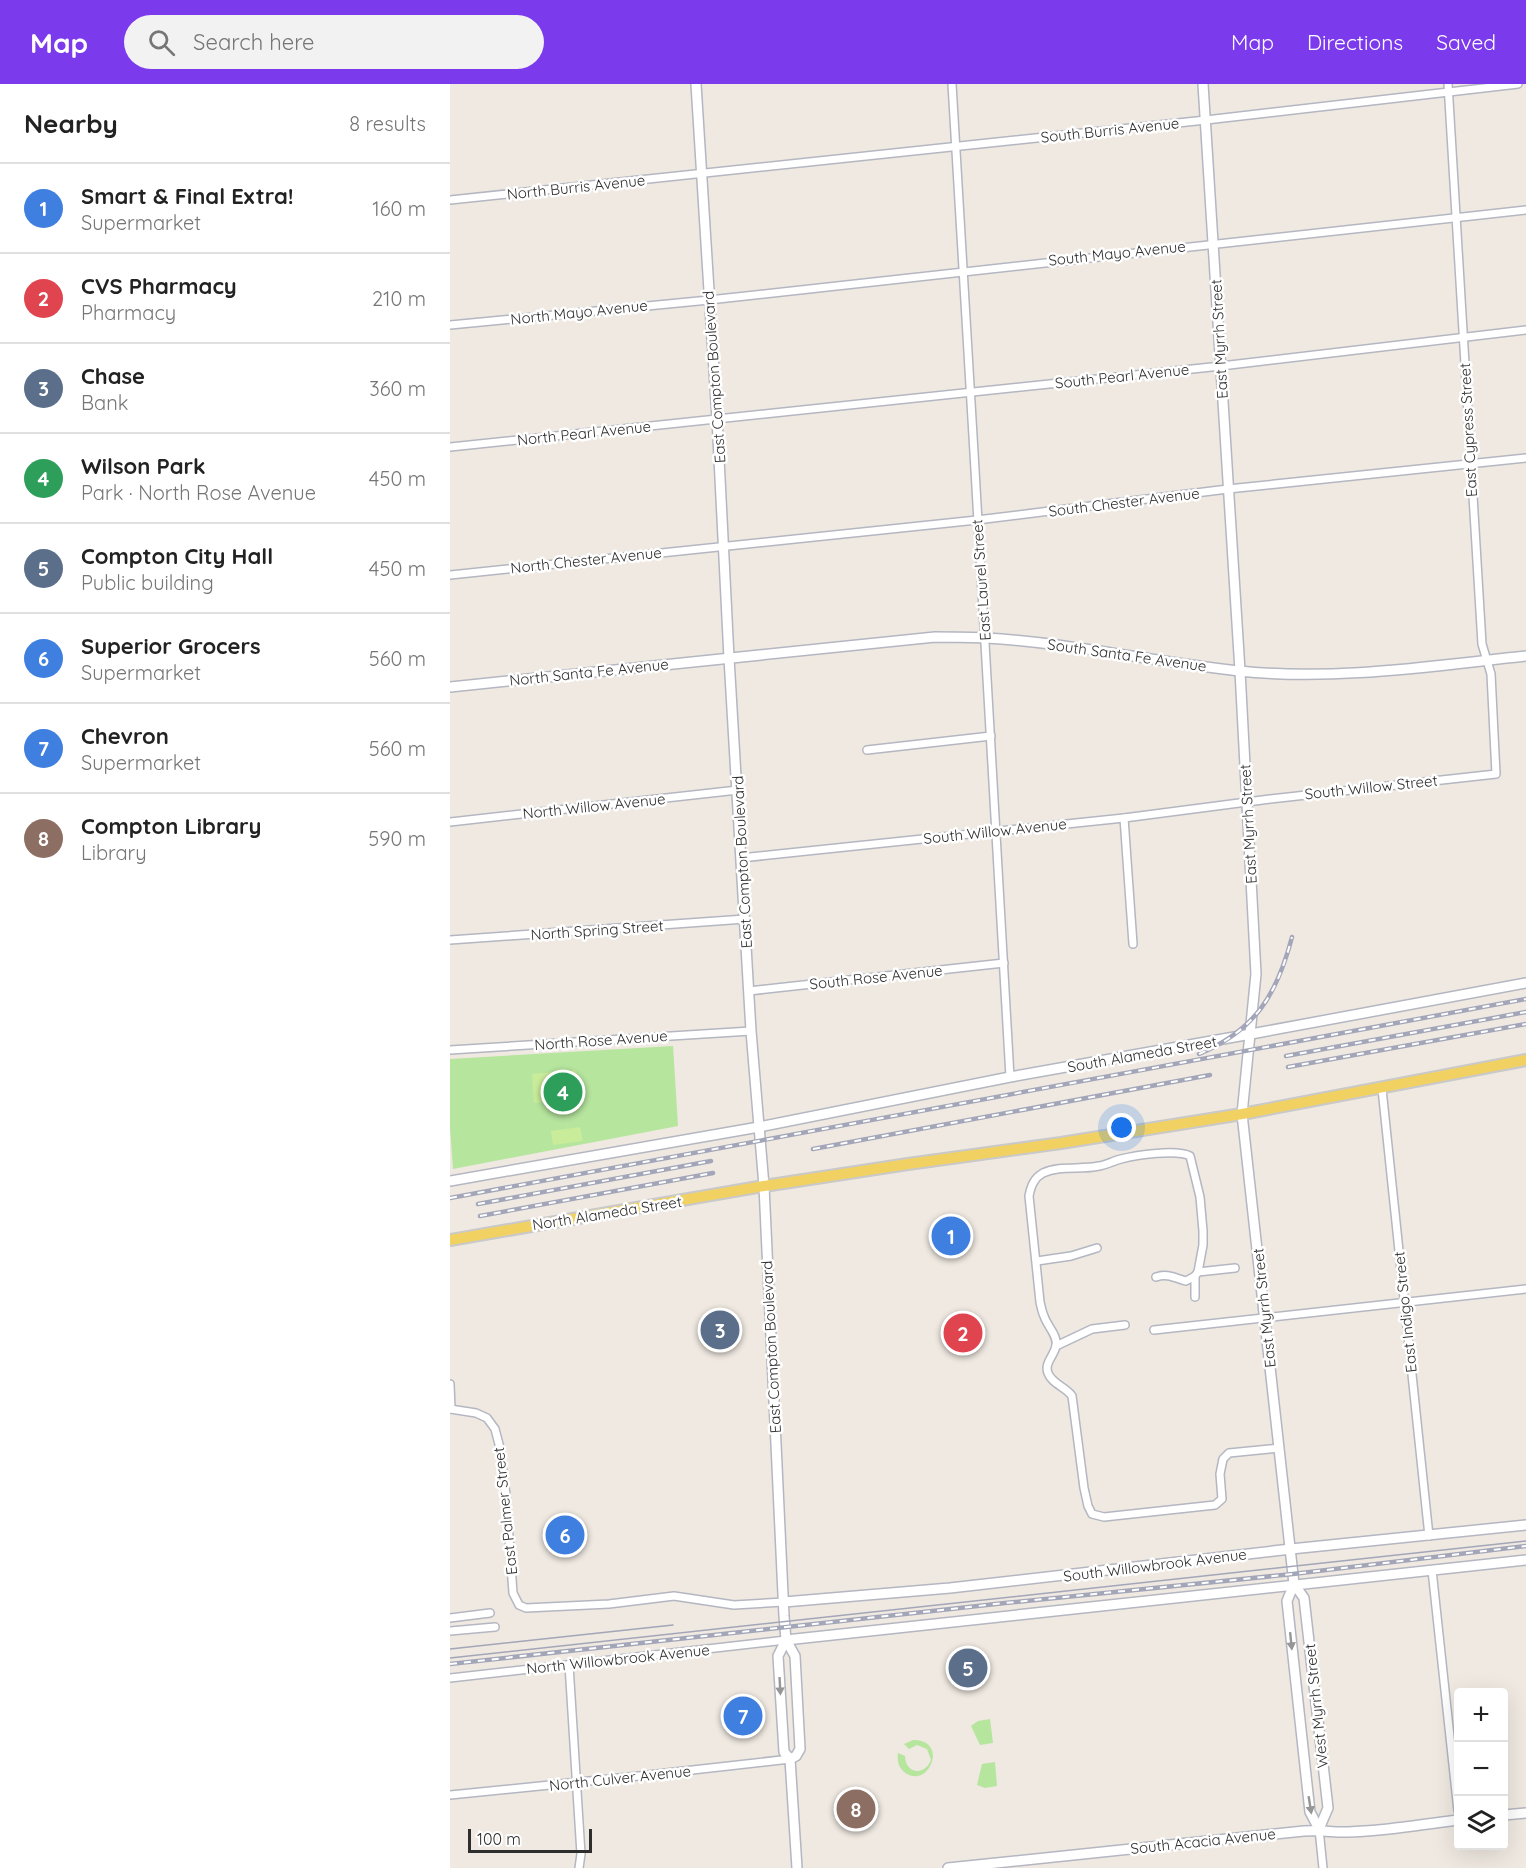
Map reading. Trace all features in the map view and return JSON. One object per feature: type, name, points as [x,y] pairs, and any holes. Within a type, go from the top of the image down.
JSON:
[{"type":"main road","points":[[764,1186],[1062,1143],[1242,1114],[1526,1060]]},
{"type":"main road","name":"North Alameda Street","points":[[450,1240],[764,1186]]},
{"type":"street","name":"East Compton Boulevard","points":[[696,84],[751,1031],[764,1186],[786,1640]]},
{"type":"street","name":"East Laurel Street","points":[[952,84],[1010,1077]]},
{"type":"street","name":"East Myrrh Street","points":[[1203,84],[1240,671],[1256,974],[1242,1114],[1292,1562]]},
{"type":"street","name":"South Burris Avenue","points":[[702,173],[1206,120],[1448,88],[1518,84]]},
{"type":"street","name":"East Cypress Street","points":[[1448,88],[1482,645],[1491,674],[1496,774]]},
{"type":"street","name":"North Burris Avenue","points":[[450,200],[702,173]]},
{"type":"street","name":"South Mayo Avenue","points":[[709,300],[963,270],[1526,210]]},
{"type":"street","name":"North Mayo Avenue","points":[[450,325],[709,300]]},
{"type":"street","name":"South Pearl Avenue","points":[[717,418],[1221,366],[1526,330]]},
{"type":"street","name":"North Pearl Avenue","points":[[450,447],[717,418]]},
{"type":"street","name":"South Chester Avenue","points":[[723,545],[1526,458]]},
{"type":"street","name":"North Chester Avenue","points":[[450,575],[723,545]]},
{"type":"street","name":"South Santa Fe Avenue","points":[[729,658],[935,637],[986,638],[1047,644],[1240,671],[1319,674],[1376,672],[1526,656]]},
{"type":"street","name":"North Santa Fe Avenue","points":[[450,687],[729,658]]},
{"type":"street","points":[[867,750],[991,736]]},
{"type":"street","name":"South Willow Street","points":[[1247,801],[1496,774]]},
{"type":"street","name":"North Willow Avenue","points":[[450,822],[738,790]]},
{"type":"street","name":"South Willow Avenue","points":[[741,858],[1124,818],[1247,801]]},
{"type":"street","points":[[1124,818],[1133,944]]},
{"type":"street","name":"North Spring Street","points":[[450,940],[745,919]]},
{"type":"street","name":"South Rose Avenue","points":[[749,991],[1004,963]]},
{"type":"street","name":"South Alameda Street","points":[[759,1127],[1010,1077],[1251,1035],[1526,983]]},
{"type":"street","name":"North Rose Avenue","points":[[450,1050],[751,1031]]},
{"type":"street","name":"East Indigo Street","points":[[1382,1089],[1429,1536]]},
{"type":"street","points":[[450,1181],[759,1127]]},
{"type":"street","points":[[1195,1297],[1196,1274],[1203,1245],[1200,1197],[1190,1156],[1180,1153],[1121,1159],[1099,1166],[1064,1168],[1044,1173],[1036,1178],[1029,1196],[1043,1315],[1055,1334],[1056,1346],[1047,1365],[1048,1374],[1072,1396],[1084,1488],[1092,1514],[1104,1517],[1215,1505],[1222,1499],[1220,1474],[1223,1459],[1229,1453],[1279,1448]]},
{"type":"street","points":[[1037,1261],[1071,1256],[1097,1248]]},
{"type":"street","points":[[1156,1276],[1170,1275],[1186,1281],[1196,1274],[1235,1268]]},
{"type":"street","points":[[1154,1330],[1526,1289]]},
{"type":"street","points":[[1056,1346],[1092,1329],[1125,1325]]},
{"type":"street","points":[[450,1384],[451,1409]]},
{"type":"street","name":"East Palmer Street","points":[[451,1409],[476,1413],[487,1418],[495,1429],[500,1448],[513,1593],[519,1605],[526,1608],[609,1604],[674,1596],[734,1605],[784,1602]]},
{"type":"street","name":"South Willowbrook Avenue","points":[[784,1602],[950,1588],[1526,1525]]},
{"type":"street","points":[[786,1640],[1526,1560]]},
{"type":"street","name":"West Myrrh Street","points":[[1292,1562],[1294,1584],[1287,1601],[1310,1812],[1319,1829],[1323,1868]]},
{"type":"street","points":[[1432,1570],[1456,1796]]},
{"type":"street","name":"West Myrrh Street","points":[[1294,1584],[1304,1598],[1328,1808],[1319,1829]]},
{"type":"street","points":[[450,1618],[490,1613]]},
{"type":"street","points":[[450,1631],[495,1627]]},
{"type":"street","points":[[786,1640],[795,1656],[800,1749],[796,1756],[790,1759]]},
{"type":"street","points":[[786,1640],[778,1656],[784,1752],[790,1759],[797,1868]]},
{"type":"street","name":"North Willowbrook Avenue","points":[[450,1678],[786,1640]]},
{"type":"street","points":[[569,1665],[581,1854],[579,1868]]},
{"type":"street","name":"North Culver Avenue","points":[[450,1796],[790,1759]]},
{"type":"street","points":[[1508,1815],[1526,1813]]},
{"type":"street","name":"South Acacia Avenue","points":[[948,1868],[1319,1829],[1336,1832],[1454,1820]]},
{"type":"green space","points":[[673,1046],[678,1126],[453,1169],[450,1128],[450,1059]]},
{"type":"green space","points":[[575,1070],[579,1079],[579,1097],[570,1109],[563,1111],[555,1109],[546,1102],[534,1103],[532,1074]]},
{"type":"green space","points":[[580,1127],[583,1141],[553,1145],[551,1131]]},
{"type":"green space","points":[[990,1719],[993,1743],[980,1745],[971,1726],[978,1721]]},
{"type":"green space","points":[[913,1740],[924,1742],[931,1748],[933,1756],[927,1771],[912,1776],[900,1767],[898,1753],[905,1756],[908,1766],[915,1771],[924,1769],[931,1760],[927,1749],[917,1745],[909,1749],[904,1744]]},
{"type":"green space","points":[[995,1762],[997,1786],[985,1788],[977,1785],[982,1764]]},
{"type":"tram line","points":[[450,1658],[1526,1541]]},
{"type":"tram line","points":[[450,1649],[673,1625]]},
{"type":"railway","points":[[1199,1054],[1235,1034],[1261,1008],[1279,976],[1292,937]]},
{"type":"railway","points":[[450,1198],[1526,999]]},
{"type":"railway","points":[[1286,1056],[1526,1012]]},
{"type":"railway","points":[[1288,1067],[1526,1024]]},
{"type":"railway","points":[[813,1149],[1210,1075]]},
{"type":"railway","points":[[478,1204],[711,1161]]},
{"type":"railway","points":[[480,1216],[713,1173]]},
{"type":"railway","points":[[450,1664],[1293,1574],[1526,1546]]},
{"type":"place","name":"Wilson Park","points":[[563,1092]]},
{"type":"place","name":"Smart & Final Extra!","points":[[951,1236]]},
{"type":"place","name":"Chase","points":[[720,1330]]},
{"type":"place","name":"CVS Pharmacy","points":[[963,1333]]},
{"type":"place","name":"Superior Grocers","points":[[565,1535]]},
{"type":"place","name":"Compton City Hall","points":[[968,1668]]},
{"type":"place","name":"Chevron","points":[[743,1716]]},
{"type":"place","name":"Compton Library","points":[[856,1809]]}]
